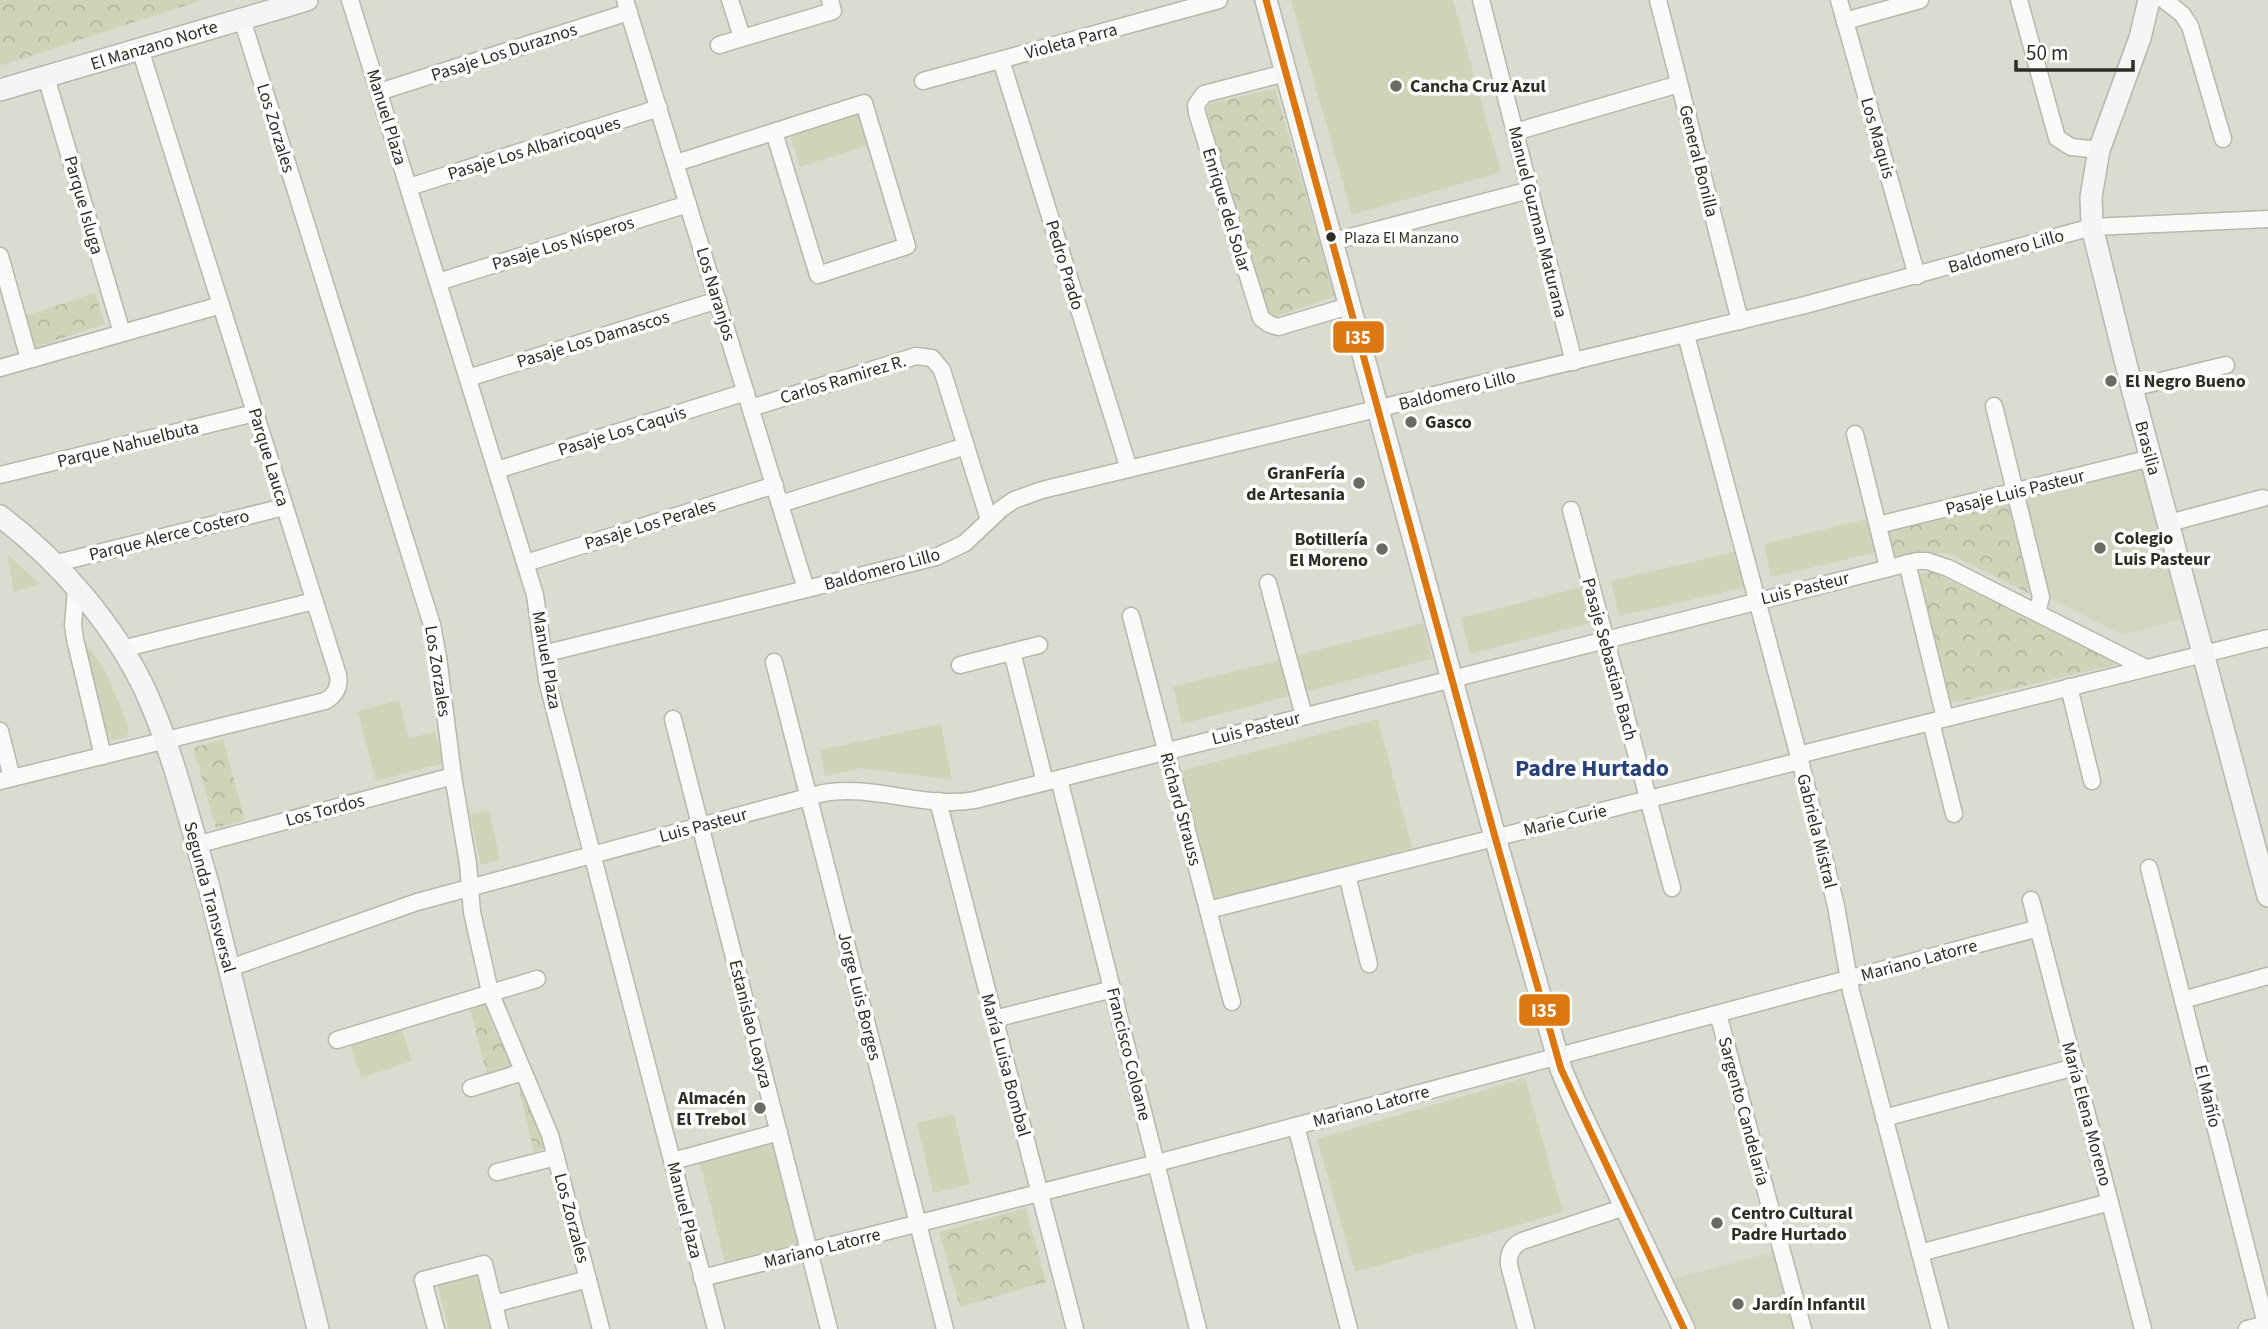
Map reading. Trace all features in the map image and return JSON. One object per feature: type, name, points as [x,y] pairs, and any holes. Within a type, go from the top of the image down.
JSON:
[{"type":"street","name":"El Manzano Norte","points":[[0,90],[307,0]]},
{"type":"street","name":"Manuel Plaza","points":[[350,0],[526,563],[539,612],[543,654],[553,704],[716,1329]]},
{"type":"street","points":[[730,0],[742,37]]},
{"type":"street","name":"Violeta Parra","points":[[923,81],[1219,0]]},
{"type":"street","points":[[1266,0],[1557,1057],[1575,1102],[1684,1329]]},
{"type":"street","name":"Manuel Guzman Maturana","points":[[1481,0],[1574,362]]},
{"type":"street","name":"General Bonilla","points":[[1658,0],[1740,321]]},
{"type":"street","name":"Los Maquis","points":[[1839,0],[1917,276]]},
{"type":"street","points":[[1845,21],[1920,0]]},
{"type":"street","points":[[2019,0],[2055,134],[2066,145],[2099,150]]},
{"type":"street","name":"Brasilia","points":[[2149,0],[2140,38],[2099,150],[2091,197],[2092,227],[2203,654],[2262,853],[2268,896]]},
{"type":"street","points":[[2164,0],[2182,14],[2190,26],[2223,139]]},
{"type":"street","points":[[719,45],[831,5]]},
{"type":"street","name":"Pasaje Los Duraznos","points":[[379,92],[627,6]]},
{"type":"street","name":"Los Naranjos","points":[[627,6],[806,589]]},
{"type":"street","name":"Los Zorzales","points":[[242,19],[432,625],[439,657],[472,912],[491,992],[546,1122],[601,1329]]},
{"type":"street","name":"Parque Lauca","points":[[140,49],[338,675],[334,695],[325,701],[164,741]]},
{"type":"street","name":"Pedro Prado","points":[[1001,60],[1129,469]]},
{"type":"street","name":"Enrique del Solar","points":[[1286,73],[1205,94],[1196,105],[1197,113],[1261,318],[1278,327],[1349,306]]},
{"type":"street","name":"Parque Isluga","points":[[46,76],[122,333]]},
{"type":"street","points":[[1515,132],[1679,85]]},
{"type":"street","points":[[676,163],[864,103],[907,246],[818,275],[774,132]]},
{"type":"street","name":"Pasaje Los Albaricoques","points":[[409,187],[659,108]]},
{"type":"street","points":[[1331,242],[1530,190]]},
{"type":"street","name":"Pasaje Los Nísperos","points":[[438,282],[688,204]]},
{"type":"street","name":"Baldomero Lillo","points":[[543,654],[946,553],[974,536],[1008,505],[1028,494],[1686,335],[1917,276],[2092,227],[2268,219]]},
{"type":"street","points":[[0,256],[29,359]]},
{"type":"street","name":"Pasaje Los Damascos","points":[[468,378],[718,300]]},
{"type":"street","points":[[0,368],[221,305]]},
{"type":"street","name":"Gabriela Mistral","points":[[1686,335],[1799,758],[1836,906],[1848,979],[1940,1329]]},
{"type":"street","name":"Carlos Ramirez R.","points":[[751,408],[916,356],[927,356],[936,361],[942,370],[989,520]]},
{"type":"street","points":[[2132,388],[2225,365]]},
{"type":"street","name":"Pasaje Los Caquis","points":[[497,470],[746,392]]},
{"type":"street","points":[[1994,406],[2041,597],[2037,613]]},
{"type":"street","name":"Parque Nahuelbuta","points":[[0,475],[255,414]]},
{"type":"street","points":[[1855,434],[1888,568]]},
{"type":"street","points":[[780,504],[966,446]]},
{"type":"street","name":"Pasaje Luis Pasteur","points":[[1878,525],[2151,458]]},
{"type":"street","name":"Pasaje Los Perales","points":[[526,563],[775,485]]},
{"type":"street","points":[[2169,523],[2263,498]]},
{"type":"street","name":"Parque Alerce Costero","points":[[53,564],[285,507]]},
{"type":"street","name":"Pasaje Sebastian Bach","points":[[1570,510],[1672,888]]},
{"type":"street","name":"Segunda Transversal","points":[[3,522],[53,564],[76,590],[122,649],[146,693],[196,845],[230,968],[318,1329]]},
{"type":"street","name":"Luis Pasteur","points":[[230,968],[417,902],[809,797],[848,790],[967,802],[1907,563],[1927,561],[1938,564],[2146,668]]},
{"type":"street","points":[[1907,563],[1954,814]]},
{"type":"street","points":[[1268,583],[1304,716]]},
{"type":"street","points":[[76,590],[75,639],[103,756]]},
{"type":"street","points":[[122,649],[314,601]]},
{"type":"street","name":"Richard Strauss","points":[[1131,616],[1232,1002]]},
{"type":"street","points":[[2146,668],[2268,638]]},
{"type":"street","points":[[960,665],[1039,645]]},
{"type":"street","name":"Francisco Coloane","points":[[1012,652],[1113,989],[1198,1329]]},
{"type":"street","name":"Jorge Luis Borges","points":[[774,662],[945,1329]]},
{"type":"street","name":"Marie Curie","points":[[1208,910],[1648,799],[1938,720],[2146,668]]},
{"type":"street","points":[[2069,687],[2092,781]]},
{"type":"street","name":"Estanislao Loayza","points":[[673,719],[829,1329]]},
{"type":"street","points":[[0,731],[6,780],[164,741]]},
{"type":"street","name":"Los Tordos","points":[[196,845],[453,776]]},
{"type":"street","name":"María Luisa Bombal","points":[[938,801],[1075,1329]]},
{"type":"street","name":"El Mañío","points":[[2149,868],[2267,1324]]},
{"type":"street","points":[[1347,875],[1368,964]]},
{"type":"street","name":"María Elena Moreno","points":[[2031,900],[2143,1329]]},
{"type":"street","name":"Mariano Latorre","points":[[702,1278],[1157,1163],[2039,928]]},
{"type":"street","points":[[2183,1000],[2268,976]]},
{"type":"street","points":[[337,1040],[537,979]]},
{"type":"street","points":[[995,1019],[1113,989]]},
{"type":"street","name":"Sargento Candelaria","points":[[1718,1014],[1803,1329]]},
{"type":"street","points":[[1884,1118],[2075,1067]]},
{"type":"street","points":[[471,1088],[523,1072]]},
{"type":"street","points":[[1296,1126],[1349,1329]]},
{"type":"street","points":[[673,1161],[779,1132]]},
{"type":"street","points":[[497,1172],[556,1157]]},
{"type":"street","points":[[1920,1253],[2110,1202]]},
{"type":"street","points":[[1526,1329],[1509,1265],[1513,1247],[1522,1241],[1625,1208]]},
{"type":"street","points":[[436,1329],[424,1280],[484,1264],[500,1329]]},
{"type":"street","points":[[494,1304],[588,1279]]},
{"type":"street","points":[[2247,1329],[2267,1324]]},
{"type":"shaded area","name":"Colegio Luis Pasteur","points":[[2145,466],[2185,618],[2122,635],[2046,596],[2021,500]]},
{"type":"shaded area","name":"Jardín Infantil","points":[[1777,1251],[1797,1329],[1698,1329],[1673,1279]]},
{"type":"green space","points":[[0,0],[202,0],[0,66]]},
{"type":"green space","name":"Cancha Cruz Azul","points":[[1291,0],[1453,0],[1501,172],[1352,215]]},
{"type":"green space","points":[[1275,88],[1335,296],[1275,317],[1265,310],[1206,114],[1209,104]]},
{"type":"green space","points":[[858,110],[869,145],[800,167],[789,131]]},
{"type":"green space","points":[[95,293],[105,324],[35,347],[25,316]]},
{"type":"green space","points":[[2009,501],[2034,596],[1948,553],[1892,558],[1884,530]]},
{"type":"green space","points":[[1878,516],[1886,550],[1771,577],[1764,544]]},
{"type":"green space","points":[[1738,551],[1746,587],[1619,616],[1611,581]]},
{"type":"green space","points":[[7,554],[40,584],[14,592]]},
{"type":"green space","points":[[1932,572],[2117,660],[2118,664],[1948,704],[1916,574]]},
{"type":"green space","points":[[1585,586],[1594,622],[1470,654],[1461,618]]},
{"type":"green space","points":[[1423,623],[1432,659],[1182,724],[1173,687]]},
{"type":"green space","points":[[82,638],[105,670],[129,728],[126,738],[105,741]]},
{"type":"green space","points":[[399,700],[409,738],[435,732],[444,763],[376,781],[358,711]]},
{"type":"green space","points":[[1378,719],[1412,848],[1214,900],[1181,771]]},
{"type":"green space","points":[[941,724],[952,780],[861,768],[825,776],[820,750]]},
{"type":"green space","points":[[223,739],[245,820],[216,828],[193,748]]},
{"type":"green space","points":[[489,810],[500,860],[481,865],[470,815]]},
{"type":"green space","points":[[484,1000],[495,1032],[513,1065],[487,1075],[469,1004]]},
{"type":"green space","points":[[400,1024],[412,1061],[361,1078],[349,1041]]},
{"type":"green space","points":[[1525,1078],[1563,1212],[1355,1272],[1317,1139]]},
{"type":"green space","points":[[518,1084],[531,1103],[547,1148],[534,1152]]},
{"type":"green space","points":[[954,1114],[970,1184],[933,1193],[917,1123]]},
{"type":"green space","points":[[772,1140],[794,1218],[792,1219],[798,1243],[725,1263],[699,1160]]},
{"type":"green space","points":[[1026,1208],[1046,1282],[960,1307],[939,1232]]},
{"type":"green space","points":[[476,1273],[491,1329],[449,1329],[437,1284]]},
{"type":"transit line","name":"I35","points":[[1266,0],[1561,1069],[1684,1329]]},
{"type":"place","name":"Cancha Cruz Azul","points":[[1396,86]]},
{"type":"place","name":"Plaza El Manzano","points":[[1331,237]]},
{"type":"place","name":"El Negro Bueno","points":[[2111,381]]},
{"type":"place","name":"Gasco","points":[[1411,422]]},
{"type":"place","name":"GranFería de Artesania","points":[[1359,483]]},
{"type":"place","name":"Colegio Luis Pasteur","points":[[2100,548]]},
{"type":"place","name":"Botillería El Moreno","points":[[1382,549]]},
{"type":"place","name":"Almacén El Trebol","points":[[760,1108]]},
{"type":"place","name":"Centro Cultural Padre Hurtado","points":[[1717,1223]]},
{"type":"place","name":"Jardín Infantil","points":[[1738,1304]]},
{"type":"district","name":"Padre Hurtado","points":[[1592,768]]}]
